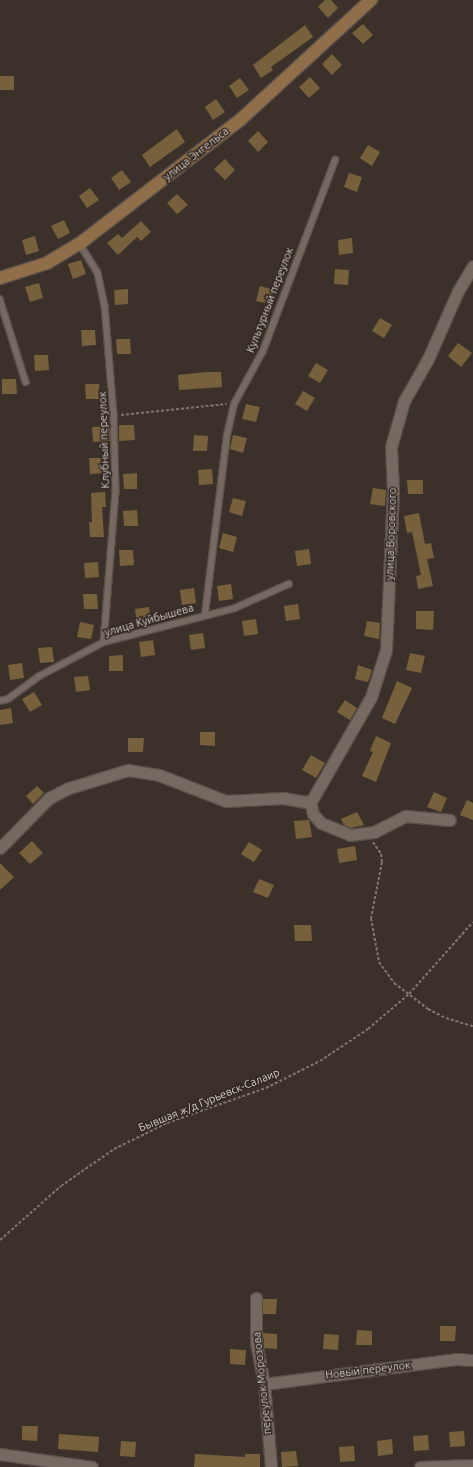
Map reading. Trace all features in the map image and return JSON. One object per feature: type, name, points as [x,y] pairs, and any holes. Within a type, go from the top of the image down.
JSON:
[{"type":"street","name":"улица Энгельса","points":[[0,278],[47,263],[79,244],[240,120],[371,0]]},
{"type":"street","name":"улица Воровского","points":[[310,801],[371,697],[386,650],[393,490],[391,447],[404,400],[428,359],[458,291],[473,266]]},
{"type":"street","points":[[0,848],[49,798],[69,788],[128,770],[159,775],[226,801],[283,798],[310,801],[313,814],[321,823],[350,835],[368,834],[406,816],[450,820]]},
{"type":"street","name":"переулок Морозова","points":[[256,1298],[256,1342],[264,1384],[271,1467]]},
{"type":"street","name":"Новый переулок","points":[[264,1384],[457,1359],[473,1360]]},
{"type":"street","points":[[0,1454],[92,1467]]},
{"type":"street","points":[[420,1467],[473,1465]]},
{"type":"lane","name":"Культурный переулок","points":[[205,614],[227,435],[234,404],[262,351],[335,160]]},
{"type":"lane","name":"Клубный переулок","points":[[79,244],[98,272],[105,305],[114,415],[116,491],[104,642]]},
{"type":"lane","points":[[0,299],[26,382]]},
{"type":"lane","name":"улица Куйбышева","points":[[0,701],[8,699],[38,677],[104,642],[129,637],[205,614],[235,608],[289,584]]},
{"type":"path","points":[[114,415],[234,404]]},
{"type":"path","points":[[368,834],[381,854],[381,873],[371,918],[375,947],[379,962],[385,973],[394,983],[437,1014],[473,1026]]},
{"type":"path","name":"Бывшая ж/д Гурьевск-Салаир","points":[[0,1240],[61,1186],[114,1149],[167,1123],[266,1088],[320,1061],[368,1030],[409,994],[473,922]]},
{"type":"building","points":[[325,0],[331,0],[338,8],[328,18],[318,7]]},
{"type":"building","points":[[363,24],[373,35],[363,44],[352,33]]},
{"type":"building","points":[[305,25],[313,37],[271,67],[273,70],[261,78],[253,65]]},
{"type":"building","points":[[332,54],[342,65],[332,75],[322,64]]},
{"type":"building","points":[[0,76],[14,76],[14,90],[0,90]]},
{"type":"building","points":[[310,77],[320,88],[309,98],[299,87]]},
{"type":"building","points":[[240,78],[249,90],[237,98],[229,86]]},
{"type":"building","points":[[216,99],[225,112],[213,120],[205,107]]},
{"type":"building","points":[[177,129],[185,142],[150,167],[142,155]]},
{"type":"building","points":[[258,131],[268,142],[258,152],[248,141]]},
{"type":"building","points":[[368,145],[380,152],[372,166],[360,158]]},
{"type":"building","points":[[225,159],[235,170],[225,180],[214,169]]},
{"type":"building","points":[[122,170],[131,182],[119,190],[111,178]]},
{"type":"building","points":[[349,173],[362,177],[357,192],[344,187]]},
{"type":"building","points":[[90,188],[99,200],[87,208],[79,196]]},
{"type":"building","points":[[177,194],[188,205],[177,214],[167,203]]},
{"type":"building","points":[[64,220],[70,233],[58,239],[51,226]]},
{"type":"building","points":[[141,221],[151,232],[141,241],[137,237],[118,255],[107,243],[118,234],[122,238]]},
{"type":"building","points":[[35,236],[39,251],[26,255],[22,240]]},
{"type":"building","points":[[352,238],[353,253],[339,255],[338,240]]},
{"type":"building","points":[[81,260],[86,274],[73,279],[68,264]]},
{"type":"building","points":[[335,269],[349,270],[348,285],[334,284]]},
{"type":"building","points":[[39,283],[43,298],[30,302],[25,287]]},
{"type":"building","points":[[260,286],[274,290],[270,304],[256,301]]},
{"type":"building","points":[[128,289],[128,304],[115,305],[114,290]]},
{"type":"building","points":[[380,318],[392,325],[384,338],[372,331]]},
{"type":"building","points":[[81,330],[95,330],[96,345],[82,346]]},
{"type":"building","points":[[116,339],[130,339],[131,354],[117,354]]},
{"type":"building","points":[[458,343],[472,353],[461,367],[448,356]]},
{"type":"building","points":[[34,355],[48,355],[49,370],[35,371]]},
{"type":"building","points":[[316,363],[328,370],[320,383],[308,376]]},
{"type":"building","points":[[221,372],[222,387],[179,390],[178,375]]},
{"type":"building","points":[[2,379],[16,379],[17,394],[2,394]]},
{"type":"building","points":[[85,384],[99,384],[100,399],[86,399]]},
{"type":"building","points":[[303,391],[315,398],[307,411],[295,404]]},
{"type":"building","points":[[246,404],[260,407],[256,422],[242,419]]},
{"type":"building","points":[[119,425],[134,425],[135,440],[119,441]]},
{"type":"building","points":[[110,426],[110,441],[93,442],[92,427]]},
{"type":"building","points":[[194,435],[208,436],[207,451],[193,451]]},
{"type":"building","points":[[233,435],[247,438],[243,453],[230,449]]},
{"type":"building","points":[[89,458],[103,458],[104,473],[90,474]]},
{"type":"building","points":[[212,469],[213,484],[199,485],[198,470]]},
{"type":"building","points":[[137,473],[137,489],[124,489],[123,474]]},
{"type":"building","points":[[407,480],[423,480],[423,494],[408,494]]},
{"type":"building","points":[[373,488],[386,490],[385,506],[370,504]]},
{"type":"building","points":[[105,492],[106,507],[102,507],[104,537],[90,537],[89,522],[92,522],[91,493]]},
{"type":"building","points":[[233,498],[246,501],[242,516],[229,512]]},
{"type":"building","points":[[137,510],[138,526],[124,526],[123,511]]},
{"type":"building","points":[[419,513],[425,544],[431,543],[434,558],[427,559],[433,586],[418,589],[416,576],[421,575],[412,532],[407,533],[404,516]]},
{"type":"building","points":[[223,533],[237,537],[233,552],[219,548]]},
{"type":"building","points":[[309,549],[311,564],[297,566],[295,551]]},
{"type":"building","points":[[119,550],[133,550],[134,565],[120,566]]},
{"type":"building","points":[[98,562],[99,577],[85,578],[84,563]]},
{"type":"building","points":[[231,584],[233,599],[219,601],[217,586]]},
{"type":"building","points":[[194,588],[196,603],[182,605],[180,590]]},
{"type":"building","points":[[83,594],[97,594],[98,609],[84,609]]},
{"type":"building","points":[[298,604],[300,619],[286,621],[284,606]]},
{"type":"building","points":[[149,607],[151,622],[137,624],[135,609]]},
{"type":"building","points":[[416,611],[434,611],[433,630],[416,629]]},
{"type":"building","points":[[256,619],[258,634],[244,636],[242,621]]},
{"type":"building","points":[[367,621],[380,623],[379,639],[364,636]]},
{"type":"building","points":[[80,622],[94,625],[91,639],[77,637]]},
{"type":"building","points":[[203,633],[205,648],[191,650],[189,635]]},
{"type":"building","points":[[153,640],[155,655],[141,657],[139,642]]},
{"type":"building","points":[[52,647],[54,662],[40,663],[38,648]]},
{"type":"building","points":[[410,653],[425,656],[421,673],[406,670]]},
{"type":"building","points":[[123,655],[123,671],[109,671],[109,656]]},
{"type":"building","points":[[22,663],[24,678],[10,680],[8,665]]},
{"type":"building","points":[[358,665],[372,670],[368,682],[355,679]]},
{"type":"building","points":[[88,676],[90,690],[76,692],[74,677]]},
{"type":"building","points":[[397,681],[412,688],[395,724],[382,718]]},
{"type":"building","points":[[34,692],[42,705],[30,712],[22,699]]},
{"type":"building","points":[[345,700],[357,708],[350,720],[337,712]]},
{"type":"building","points":[[11,708],[13,723],[0,725],[0,710]]},
{"type":"building","points":[[200,732],[215,732],[215,746],[200,745]]},
{"type":"building","points":[[376,736],[391,743],[376,782],[362,776],[373,752],[370,751]]},
{"type":"building","points":[[128,738],[144,738],[143,752],[128,752]]},
{"type":"building","points":[[311,755],[325,763],[316,778],[302,770]]},
{"type":"building","points":[[37,786],[44,793],[33,804],[26,796]]},
{"type":"building","points":[[434,792],[447,798],[441,812],[427,807]]},
{"type":"building","points":[[467,800],[473,803],[473,820],[460,815]]},
{"type":"building","points":[[357,812],[364,825],[351,828],[344,825],[341,819]]},
{"type":"building","points":[[309,820],[312,837],[296,839],[294,821]]},
{"type":"building","points":[[32,841],[43,853],[30,864],[19,853]]},
{"type":"building","points":[[249,842],[262,850],[254,862],[241,854]]},
{"type":"building","points":[[355,846],[357,860],[339,863],[337,849]]},
{"type":"building","points":[[0,863],[14,877],[0,890]]},
{"type":"building","points":[[259,879],[274,885],[268,898],[253,892]]},
{"type":"building","points":[[294,925],[311,925],[312,941],[295,941]]},
{"type":"building","points":[[263,1299],[277,1299],[276,1314],[263,1314]]},
{"type":"building","points":[[440,1326],[456,1326],[455,1341],[440,1341]]},
{"type":"building","points":[[357,1330],[372,1331],[372,1345],[356,1345]]},
{"type":"building","points":[[263,1333],[277,1334],[277,1349],[264,1348]]},
{"type":"building","points":[[324,1334],[339,1335],[338,1350],[323,1349]]},
{"type":"building","points":[[230,1349],[246,1350],[245,1365],[230,1364]]},
{"type":"building","points":[[22,1426],[38,1426],[37,1441],[22,1440]]},
{"type":"building","points":[[464,1431],[465,1446],[450,1447],[449,1432]]},
{"type":"building","points":[[59,1434],[99,1437],[98,1452],[58,1449]]},
{"type":"building","points":[[428,1435],[429,1450],[414,1451],[413,1436]]},
{"type":"building","points":[[392,1439],[393,1454],[378,1456],[377,1441]]},
{"type":"building","points":[[121,1441],[136,1442],[135,1457],[120,1456]]},
{"type":"building","points":[[354,1446],[355,1461],[340,1462],[339,1447]]},
{"type":"building","points":[[296,1451],[298,1466],[282,1467],[281,1452]]},
{"type":"building","points":[[195,1454],[245,1457],[245,1454],[260,1454],[260,1467],[194,1467]]}]
